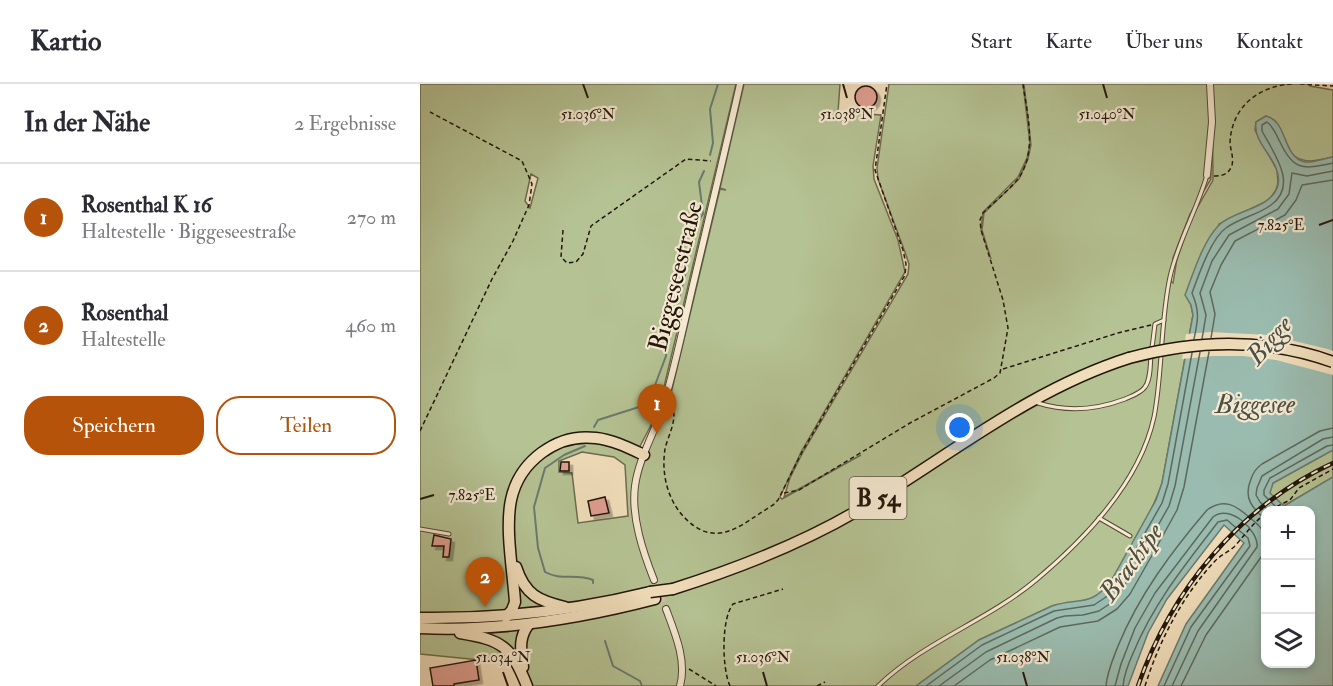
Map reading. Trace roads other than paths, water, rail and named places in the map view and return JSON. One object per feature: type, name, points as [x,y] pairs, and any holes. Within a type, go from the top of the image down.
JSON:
[{"type":"main road","name":"B 54","points":[[420,628],[529,624],[605,612],[753,562],[824,529],[886,493],[1031,400],[1067,381],[1129,358],[1166,349],[1220,344],[1260,345],[1287,349],[1333,362]]},
{"type":"main road","points":[[506,616],[512,610],[515,602],[509,516],[514,488],[521,474],[541,452],[574,438],[596,438],[622,444],[644,455]]},
{"type":"main road","points":[[511,549],[520,579],[534,596],[546,602],[572,608]]},
{"type":"main road","name":"B 54","points":[[420,618],[506,616],[652,596]]},
{"type":"main road","points":[[526,684],[521,639],[522,632],[529,624]]},
{"type":"main road","points":[[435,629],[474,636],[501,645],[514,657],[526,684]]},
{"type":"street","name":"Biggeseestraße","points":[[654,580],[643,549],[634,498],[635,485],[665,401],[740,84]]},
{"type":"street","points":[[1207,175],[1211,150],[1210,84]]},
{"type":"street","points":[[666,609],[682,666],[680,686]]},
{"type":"lane","points":[[878,686],[912,657],[1008,601],[1034,582],[1077,543],[1099,518],[1129,476],[1149,436],[1154,417],[1161,369],[1164,320],[1175,258],[1207,175]]},
{"type":"lane","points":[[1031,400],[1048,406],[1080,409],[1107,405],[1141,391],[1148,379],[1155,324],[1164,320]]},
{"type":"lane","points":[[1099,518],[1130,536]]},
{"type":"lane","points":[[420,529],[449,534]]},
{"type":"water","name":"Biggesee","points":[[1266,116],[1278,125],[1288,147],[1298,159],[1308,162],[1333,157],[1333,450],[1273,483],[1270,493],[1284,506],[1333,477],[1333,686],[1158,686],[1186,624],[1244,543],[1224,525],[1167,599],[1148,633],[1128,686],[916,686],[979,640],[1052,606],[1097,595],[1111,581],[1156,500],[1162,483],[1193,315],[1191,305],[1185,295],[1199,258],[1219,225],[1261,204],[1274,193],[1278,185],[1276,168],[1258,138],[1256,122]]},
{"type":"waterway","points":[[710,155],[713,143],[710,109],[718,84]]},
{"type":"waterway","points":[[594,427],[598,420],[639,407],[649,401],[666,356],[665,340],[674,319],[687,267],[686,258],[692,251],[693,229],[703,214],[699,182],[704,171]]},
{"type":"waterway","points":[[585,446],[564,455],[545,468],[534,507],[538,548],[545,572],[557,576],[587,578],[593,580],[593,583]]},
{"type":"waterway","points":[[605,641],[613,666],[640,681],[642,686]]},
{"type":"tunnel","points":[[654,580],[666,609]]},
{"type":"railway","points":[[1138,686],[1169,617],[1213,555],[1239,527],[1268,502],[1299,481],[1333,463]]},
{"type":"place","name":"Rosenthal K 16","points":[[657,434]]},
{"type":"place","name":"Rosenthal","points":[[485,607]]},
{"type":"water label","name":"Bigge","points":[[1269,340]]},
{"type":"water label","name":"Brachtpe","points":[[1131,562]]}]
